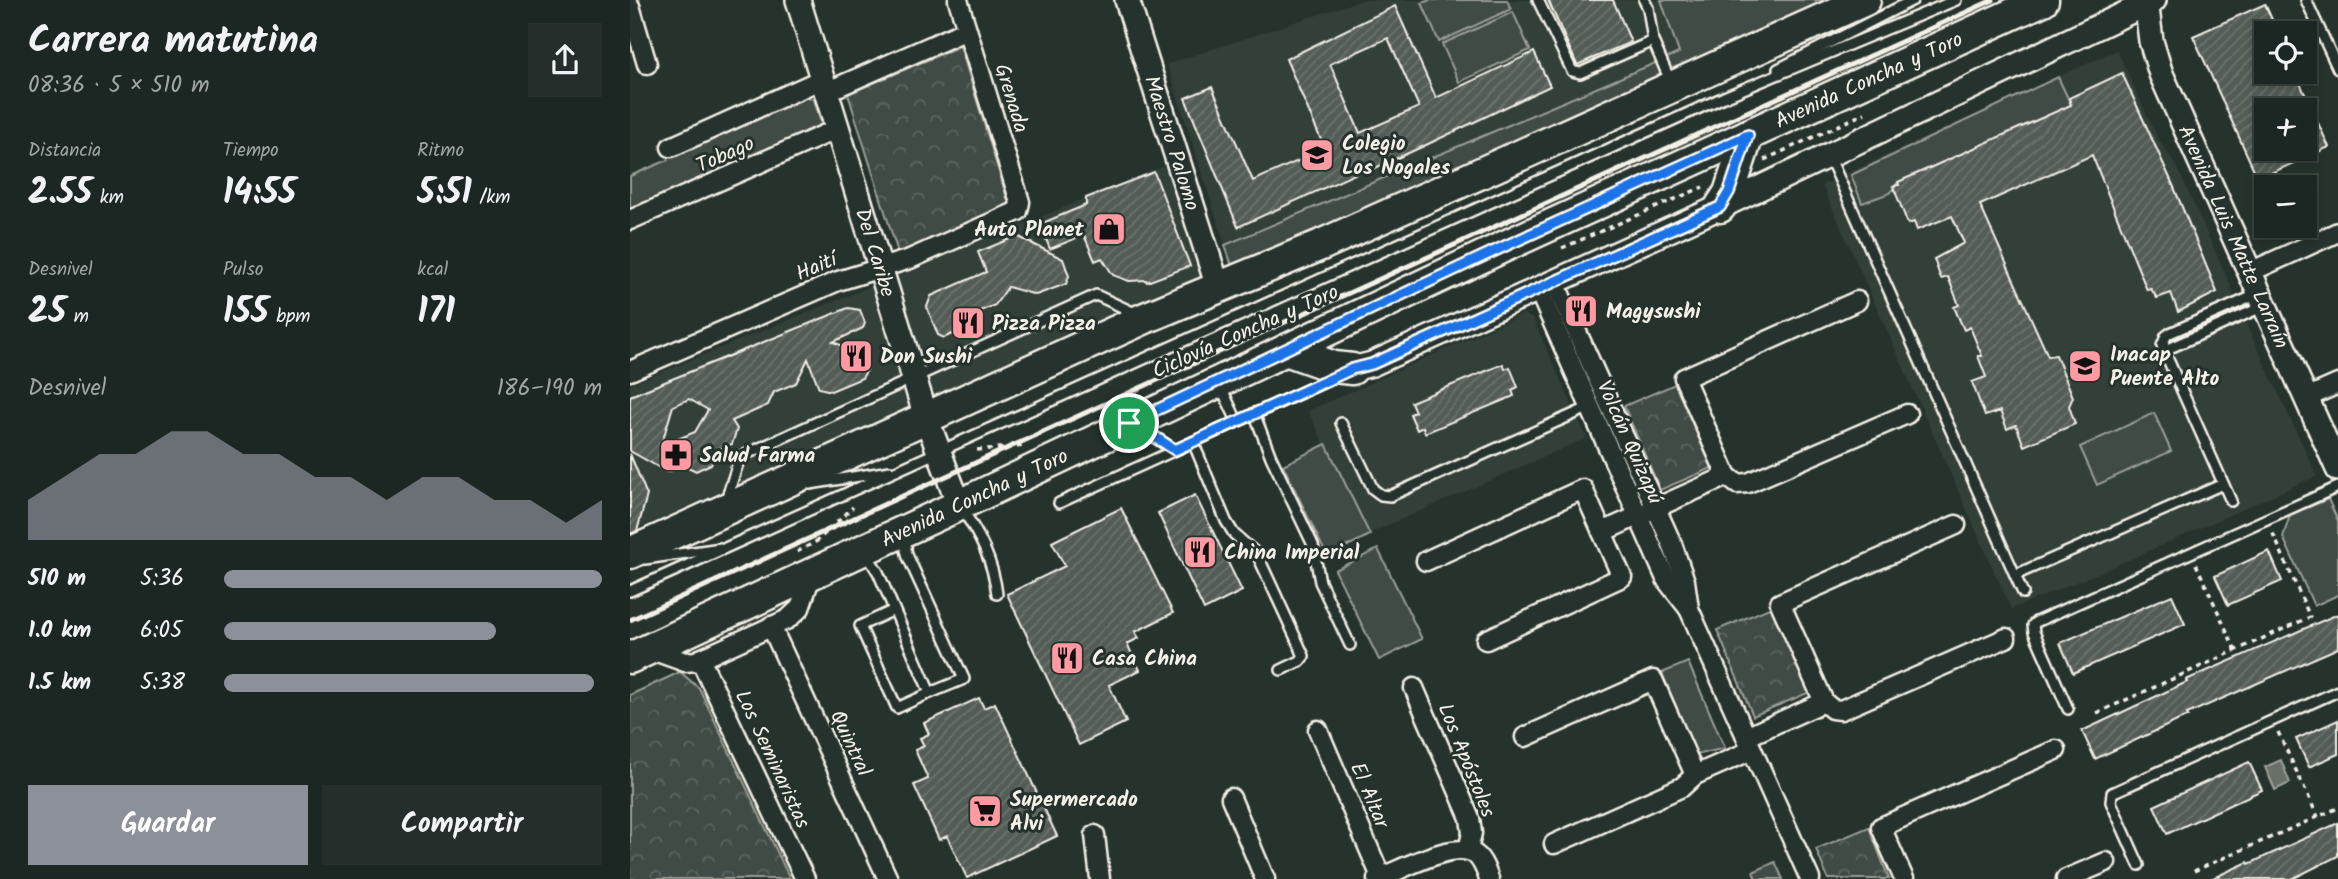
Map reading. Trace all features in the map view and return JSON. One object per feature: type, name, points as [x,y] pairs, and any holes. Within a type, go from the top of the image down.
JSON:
[{"type":"main road","points":[[630,554],[1145,318],[1321,245],[1864,0]]},
{"type":"main road","name":"Avenida Concha y Toro","points":[[639,653],[911,528],[1503,247],[2043,0]]},
{"type":"main road","points":[[1720,207],[1729,192],[1748,135]]},
{"type":"main road","points":[[1286,351],[1334,367],[1352,369]]},
{"type":"street","name":"Del Caribe","points":[[798,0],[927,420],[959,505]]},
{"type":"street","name":"Grenada","points":[[958,0],[1020,209]]},
{"type":"street","name":"Maestro Palomo","points":[[1127,0],[1219,287]]},
{"type":"street","points":[[1352,369],[1372,364],[1720,207],[2148,1]]},
{"type":"street","name":"Avenida Luis Matte Larraín","points":[[2148,1],[2151,41],[2161,74],[2338,469]]},
{"type":"street","points":[[632,18],[647,64]]},
{"type":"street","name":"Tobago","points":[[671,147],[967,30]]},
{"type":"street","name":"Tobago","points":[[630,220],[837,129]]},
{"type":"street","name":"Haití","points":[[630,371],[838,281],[910,259],[1020,209]]},
{"type":"street","points":[[2250,272],[2338,232]]},
{"type":"street","name":"Volcán Quizapú","points":[[1546,285],[1590,407],[1638,516],[1667,581],[1689,609]]},
{"type":"street","name":"Volcán Quizapú","points":[[1546,285],[1656,508],[1679,562],[1689,609],[1810,879]]},
{"type":"street","points":[[1857,301],[1684,379],[1727,476],[1737,484],[1748,483],[1907,414]]},
{"type":"street","points":[[2306,398],[2338,384]]},
{"type":"street","points":[[1602,532],[1727,476]]},
{"type":"street","points":[[1426,561],[1583,489],[1622,577],[1486,640]]},
{"type":"street","points":[[1956,525],[1780,603],[1824,702],[1832,709],[1840,710],[2006,638]]},
{"type":"street","points":[[639,653],[685,662],[700,659],[797,613],[812,573]]},
{"type":"street","name":"Quintral","points":[[771,626],[888,879]]},
{"type":"street","name":"Los Seminaristas","points":[[700,659],[804,879]]},
{"type":"street","points":[[1525,737],[1653,680],[1695,775]]},
{"type":"street","name":"Los Apóstoles","points":[[1414,688],[1470,818],[1472,833],[1468,850]]},
{"type":"street","points":[[1554,844],[1682,787],[1695,775],[1824,702]]},
{"type":"street","name":"El Altar","points":[[1318,730],[1379,878]]},
{"type":"street","points":[[1904,879],[1881,827],[2056,750]]},
{"type":"street","points":[[1231,798],[1265,879]]},
{"type":"street","points":[[1095,835],[1100,879]]},
{"type":"street","points":[[1379,878],[1450,850],[1468,850],[1479,858],[1489,879]]},
{"type":"street","points":[[2066,879],[2106,862]]},
{"type":"lane","points":[[1538,0],[1572,71],[1580,73],[1653,41]]},
{"type":"lane","points":[[1644,0],[1648,8],[1653,41],[1673,88]]},
{"type":"lane","points":[[1724,97],[1913,0]]},
{"type":"lane","points":[[630,592],[1724,97],[1956,0]]},
{"type":"lane","points":[[2306,0],[2338,69]]},
{"type":"lane","points":[[1829,156],[2023,593]]},
{"type":"lane","points":[[722,513],[740,457],[1096,295],[1145,318]]},
{"type":"lane","points":[[2231,501],[2163,351],[2262,300]]},
{"type":"lane","points":[[1059,503],[1352,369]]},
{"type":"lane","points":[[1218,382],[1237,421]]},
{"type":"lane","points":[[1341,424],[1370,485],[1376,493],[1385,497],[1395,495],[1590,407]]},
{"type":"lane","points":[[1254,413],[1271,457],[1313,545],[1320,582],[1350,645]]},
{"type":"lane","points":[[1129,423],[1175,450]]},
{"type":"lane","points":[[1192,442],[1226,521],[1234,534],[1257,554],[1304,656],[1300,661],[1281,670]]},
{"type":"lane","points":[[776,489],[905,468]]},
{"type":"lane","points":[[2015,575],[2222,484]]},
{"type":"lane","points":[[2068,709],[2034,632],[2033,625],[2036,622],[2338,487]]},
{"type":"lane","points":[[959,505],[983,544],[992,565],[996,594]]},
{"type":"lane","points":[[894,610],[860,626],[897,708],[964,678],[906,550],[907,535],[911,528]]},
{"type":"lane","points":[[630,562],[733,546]]},
{"type":"lane","points":[[856,553],[875,566],[930,693]]},
{"type":"lane","points":[[2139,865],[2111,802],[2112,793],[2338,691]]},
{"type":"path","points":[[976,450],[1033,443]]},
{"type":"path","points":[[787,557],[817,541],[859,502]]},
{"type":"path","points":[[2097,713],[2310,618],[2266,519]]},
{"type":"path","points":[[2191,552],[2236,651]]},
{"type":"path","points":[[2273,721],[2318,817]]},
{"type":"path","points":[[2194,871],[2338,808]]},
{"type":"shaded area","name":"Colegio Los Nogales","points":[[1362,0],[1661,0],[1680,53],[1225,245],[1167,64]]},
{"type":"shaded area","name":"Inacap Puente Alto","points":[[2117,50],[2158,139],[2178,169],[2234,298],[2317,476],[2106,570],[2011,609],[1822,185]]},
{"type":"shaded area","points":[[1167,165],[1202,281],[630,532],[630,385]]},
{"type":"shaded area","points":[[1523,314],[1533,319],[1587,438],[1368,534],[1308,411]]},
{"type":"shaded area","points":[[2281,760],[2290,783],[2275,790],[2265,767]]},
{"type":"green space","points":[[1430,0],[1507,0],[1511,9],[1439,42],[1422,3]]},
{"type":"green space","points":[[1661,0],[1829,0],[1233,269],[1225,245],[1679,53]]},
{"type":"green space","points":[[1513,12],[1530,50],[1459,82],[1442,44]]},
{"type":"green space","points":[[960,46],[1009,205],[899,256],[848,94]]},
{"type":"green space","points":[[2058,77],[2071,105],[1898,182],[1890,193],[1862,203],[1851,175]]},
{"type":"green space","points":[[806,97],[814,99],[821,124],[816,132],[635,209],[630,208],[630,176],[668,160],[668,156]]},
{"type":"green space","points":[[1675,384],[1712,468],[1660,490],[1624,406]]},
{"type":"green space","points":[[2154,413],[2171,451],[2097,485],[2080,447]]},
{"type":"green space","points":[[1326,444],[1370,535],[1327,556],[1283,465]]},
{"type":"green space","points":[[2328,499],[2338,521],[2338,595],[2314,606],[2283,537],[2290,515]]},
{"type":"green space","points":[[1378,549],[1422,639],[1379,660],[1335,570]]},
{"type":"green space","points":[[1774,606],[1810,692],[1753,716],[1717,630]]},
{"type":"green space","points":[[1688,662],[1725,748],[1696,755],[1662,673]]},
{"type":"green space","points":[[680,672],[699,688],[790,879],[630,879],[630,695]]},
{"type":"green space","points":[[1869,827],[1889,879],[1828,879],[1816,849]]},
{"type":"green space","points":[[1775,862],[1783,879],[1756,879],[1753,872]]},
{"type":"building","points":[[1548,0],[1613,0],[1631,42],[1577,65]]},
{"type":"building","points":[[2265,4],[2273,21],[2254,21],[2254,84],[2300,84],[2307,98],[2254,98],[2254,161],[2298,161],[2267,175],[2256,175],[2193,36]]},
{"type":"building","points":[[1395,6],[1436,98],[1534,52],[1550,86],[1371,170],[1370,167],[1238,227],[1185,98],[1212,87],[1253,181],[1325,149],[1286,59]],"holes":[[[1388,38],[1419,107],[1360,133],[1330,64]]]},
{"type":"building","points":[[2122,73],[2173,185],[2217,292],[2178,312],[2171,293],[2157,298],[2151,289],[2147,290],[2092,155],[1980,205],[2048,356],[2056,355],[2073,397],[2069,406],[2075,424],[2024,446],[2016,425],[2007,429],[2000,411],[1985,416],[1972,382],[1986,377],[1978,356],[1982,356],[1970,327],[1964,330],[1954,307],[1959,305],[1948,277],[1941,279],[1934,259],[1964,243],[1952,216],[1917,230],[1914,222],[1908,224],[1893,186],[2071,105],[2069,98]]},
{"type":"building","points":[[2317,121],[2329,147],[2317,152]]},
{"type":"building","name":"Auto Planet","points":[[1154,172],[1190,266],[1147,282],[1129,281],[1113,275],[1102,258],[1095,261],[1084,235],[1050,249],[1040,224],[1086,205],[1086,198]]},
{"type":"building","points":[[1017,236],[1063,259],[1069,276],[1066,284],[1036,295],[1008,287],[995,305],[973,314],[969,326],[944,338],[938,335],[927,307],[931,296],[986,272],[978,252]]},
{"type":"building","points":[[848,308],[860,310],[865,323],[863,328],[833,342],[861,353],[867,370],[862,378],[831,391],[819,388],[808,359],[796,383],[774,392],[768,405],[732,421],[737,429],[732,444],[718,450],[711,464],[696,471],[686,466],[667,472],[630,451],[630,396]],"holes":[[[689,399],[708,410],[695,432],[661,446],[673,406]]]},
{"type":"building","points":[[1503,364],[1505,369],[1510,367],[1518,387],[1512,390],[1514,396],[1425,433],[1423,427],[1417,430],[1410,414],[1415,412],[1411,402]]},
{"type":"building","points":[[630,454],[647,495],[637,531],[630,534]]},
{"type":"building","name":"China Imperial","points":[[1195,495],[1242,591],[1204,610],[1158,513]]},
{"type":"building","points":[[1121,508],[1173,613],[1135,632],[1139,638],[1127,644],[1140,670],[1109,685],[1126,722],[1079,745],[1007,594],[1065,566],[1052,542]]},
{"type":"building","points":[[2269,551],[2282,581],[2228,605],[2215,576]]},
{"type":"building","points":[[2172,595],[2185,624],[2073,673],[2060,643]]},
{"type":"building","points":[[2338,614],[2338,648],[2187,714],[2188,716],[2095,759],[2082,731],[2187,682],[2186,680]]},
{"type":"building","name":"Supermercado Alvi","points":[[979,698],[984,708],[995,703],[1057,836],[967,878],[947,836],[939,840],[914,785],[928,779],[915,750],[924,746],[920,738],[929,734],[924,723]]},
{"type":"building","points":[[2338,720],[2338,754],[2309,767],[2296,739]]},
{"type":"building","points":[[2249,762],[2262,790],[2167,834],[2154,806]]},
{"type":"building","points":[[2338,823],[2338,856],[2292,879],[2211,879],[2248,862],[2249,864]]},
{"type":"railway","points":[[630,620],[1993,0]]},
{"type":"place","name":"Colegio Los Nogales","points":[[1317,155]]},
{"type":"place","name":"Auto Planet","points":[[1109,229]]},
{"type":"place","name":"Magysushi","points":[[1581,311]]},
{"type":"place","name":"Pizza Pizza","points":[[968,323]]},
{"type":"place","name":"Don Sushi","points":[[856,356]]},
{"type":"place","name":"Inacap Puente Alto","points":[[2085,366]]},
{"type":"place","name":"Salud Farma","points":[[676,455]]},
{"type":"place","name":"China Imperial","points":[[1200,552]]},
{"type":"place","name":"Casa China","points":[[1067,658]]},
{"type":"place","name":"Supermercado Alvi","points":[[985,811]]},
{"type":"route","points":[[1748,135],[1729,192],[1720,207],[1175,450],[1129,423],[1748,135]]}]
